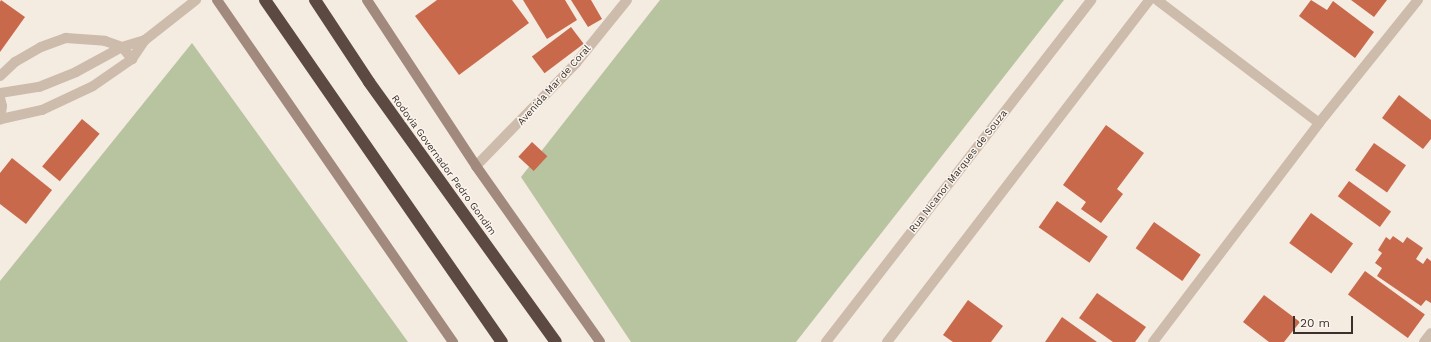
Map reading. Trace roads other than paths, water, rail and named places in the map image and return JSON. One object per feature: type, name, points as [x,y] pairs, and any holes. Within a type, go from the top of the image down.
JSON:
[{"type":"highway","points":[[265,0],[502,342]]},
{"type":"highway","name":"Rodovia Governador Pedro Gondim","points":[[315,0],[369,82],[556,342]]},
{"type":"street","points":[[0,98],[2,106],[0,120],[42,110],[93,86],[132,59],[145,40],[196,0]]},
{"type":"street","points":[[216,0],[453,342]]},
{"type":"street","points":[[367,0],[476,166],[600,342]]},
{"type":"street","name":"Avenida Mar de Coral","points":[[476,166],[576,63],[617,4],[627,0]]},
{"type":"street","name":"Rua Nicanor Marques de Souza","points":[[826,342],[1091,0]]},
{"type":"street","points":[[887,342],[1149,0]]},
{"type":"street","points":[[1157,0],[1319,123]]},
{"type":"street","points":[[1153,342],[1319,123],[1418,0]]},
{"type":"street","points":[[0,76],[15,62],[41,47],[66,38],[105,41],[122,46],[132,59]]},
{"type":"street","points":[[0,93],[39,87],[62,78],[122,46],[145,40]]},
{"type":"street","points":[[1424,342],[1431,334]]}]
